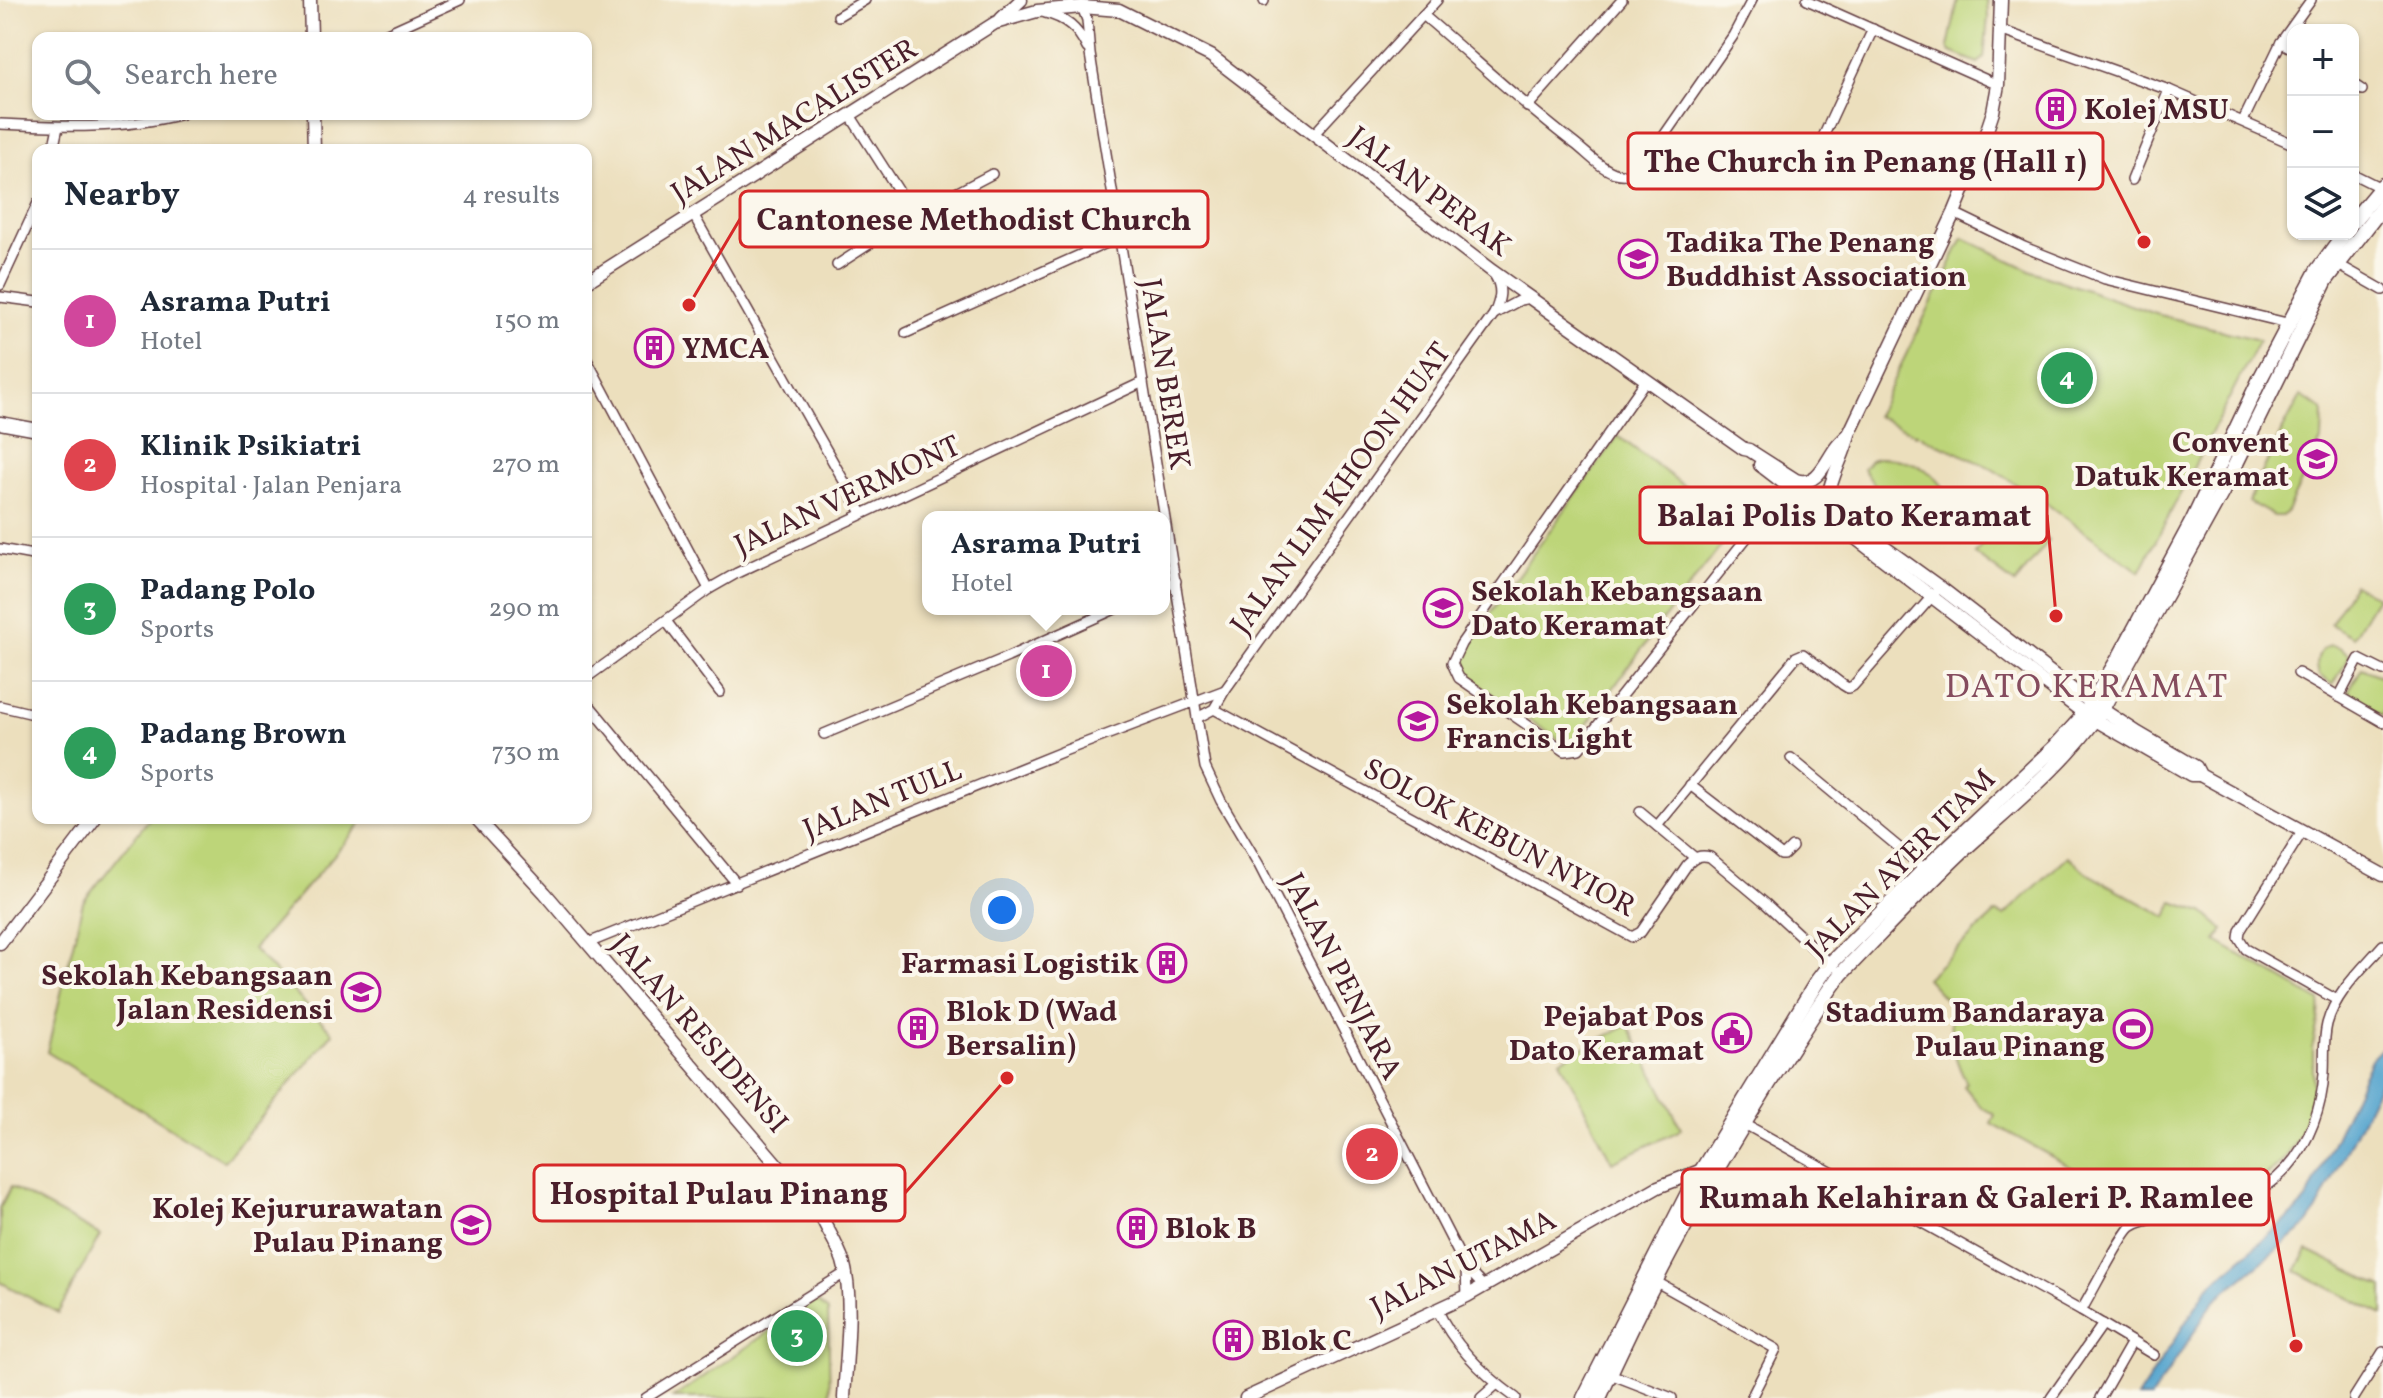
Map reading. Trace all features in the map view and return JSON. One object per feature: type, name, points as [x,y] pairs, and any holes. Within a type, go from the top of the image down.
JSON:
[{"type":"main road","points":[[310,0],[311,32]]},
{"type":"main road","points":[[995,23],[1021,0]]},
{"type":"main road","points":[[1104,0],[1119,10]]},
{"type":"main road","points":[[1849,434],[1979,154],[1998,85],[2001,0]]},
{"type":"main road","name":"JALAN MACALISTER","points":[[592,278],[995,23],[1078,4]]},
{"type":"main road","name":"JALAN PERAK","points":[[1078,4],[1119,10],[1211,56],[1492,271],[1744,449],[1803,482],[1812,480],[1821,471],[1836,447],[1849,434]]},
{"type":"main road","points":[[313,120],[314,144]]},
{"type":"main road","points":[[2359,214],[2382,186]]},
{"type":"main road","points":[[2296,325],[2337,264],[2383,206]]},
{"type":"main road","points":[[2296,325],[2317,271],[2340,240]]},
{"type":"main road","name":"JALAN AYER ITAM","points":[[1584,1398],[1795,1016],[1836,969],[2093,712],[2193,520],[2260,379],[2296,325]]},
{"type":"main road","points":[[0,423],[32,429]]},
{"type":"main road","name":"JALAN PERAK","points":[[1849,434],[1828,499],[1844,518],[2093,712],[2191,775],[2200,775],[2383,875]]},
{"type":"main road","name":"JALAN PERAK","points":[[1744,449],[1747,456],[1787,487],[1935,588]]},
{"type":"main road","points":[[0,943],[90,824]]},
{"type":"main road","name":"JALAN RESIDENSI","points":[[481,824],[588,943],[821,1216],[842,1259],[845,1273],[847,1333],[844,1398]]},
{"type":"main road","name":"JALAN AYER ITAM","points":[[1599,1398],[1649,1278],[1702,1170],[1739,1122]]},
{"type":"main road","name":"JALAN UTAMA","points":[[1246,1398],[1467,1296],[1658,1187],[1702,1170]]},
{"type":"street","points":[[389,32],[460,0]]},
{"type":"street","points":[[838,16],[865,0]]},
{"type":"street","points":[[1313,135],[1436,0]]},
{"type":"street","points":[[1527,107],[1622,0]]},
{"type":"street","points":[[1423,15],[1527,107],[1610,171],[1619,174],[1637,173],[1733,36],[1752,0]]},
{"type":"street","points":[[1807,0],[1830,5],[1873,29],[1998,85]]},
{"type":"street","points":[[2243,121],[2281,42],[2311,0]]},
{"type":"street","name":"JALAN BEREK","points":[[1078,4],[1087,20],[1164,511]]},
{"type":"street","name":"JALAN BEREK","points":[[1037,11],[1073,26],[1090,54]]},
{"type":"street","points":[[1823,137],[1873,29]]},
{"type":"street","points":[[2000,30],[2169,90],[2287,141]]},
{"type":"street","points":[[2281,42],[2287,46]]},
{"type":"street","points":[[2132,180],[2169,90]]},
{"type":"street","points":[[850,115],[914,215]]},
{"type":"street","points":[[0,124],[58,127],[161,120]]},
{"type":"street","points":[[54,144],[58,127]]},
{"type":"street","points":[[1949,146],[1979,154]]},
{"type":"street","points":[[837,265],[914,215],[992,174]]},
{"type":"street","points":[[2359,176],[2382,186]]},
{"type":"street","points":[[1954,213],[2024,247],[2105,279],[2296,325]]},
{"type":"street","points":[[693,214],[862,513]]},
{"type":"street","points":[[0,285],[32,216]]},
{"type":"street","points":[[906,333],[1120,237]]},
{"type":"street","points":[[2337,264],[2383,290]]},
{"type":"street","points":[[1492,271],[1500,284],[1501,293],[1494,314]]},
{"type":"street","points":[[0,297],[32,301]]},
{"type":"street","points":[[1494,314],[1530,298]]},
{"type":"street","name":"JALAN LIM KHOON HUAT","points":[[1214,709],[1494,314]]},
{"type":"street","points":[[592,369],[709,589]]},
{"type":"street","points":[[1646,380],[1461,644],[1452,663],[1459,678],[1565,751],[1574,751],[1586,742],[1787,487]]},
{"type":"street","name":"JALAN VERMONT","points":[[592,674],[709,589],[737,573],[1143,382]]},
{"type":"street","name":"JALAN BEREK","points":[[1170,545],[1196,701]]},
{"type":"street","points":[[0,549],[32,555]]},
{"type":"street","points":[[1170,584],[1176,581]]},
{"type":"street","points":[[1657,826],[1796,657],[1803,654],[1843,685],[1848,688],[1853,686],[1935,588]]},
{"type":"street","points":[[824,734],[1102,615]]},
{"type":"street","points":[[666,621],[720,692]]},
{"type":"street","points":[[2339,697],[2359,659],[2383,671]]},
{"type":"street","points":[[2298,673],[2383,722]]},
{"type":"street","points":[[1196,701],[1225,690]]},
{"type":"street","name":"JALAN PENJARA","points":[[1196,701],[1201,750],[1209,777],[1259,865],[1466,1268],[1484,1287]]},
{"type":"street","name":"JALAN TULL","points":[[588,943],[1196,701]]},
{"type":"street","points":[[0,706],[32,714]]},
{"type":"street","points":[[592,708],[737,884]]},
{"type":"street","points":[[1197,718],[1214,709]]},
{"type":"street","name":"SOLOK KEBUN NYIOR","points":[[1214,709],[1632,937],[1641,932],[1694,857]]},
{"type":"street","points":[[1791,758],[1930,874]]},
{"type":"street","points":[[1690,785],[1781,855],[1792,847]]},
{"type":"street","points":[[1640,812],[1694,857],[1710,857],[1836,969]]},
{"type":"street","points":[[2302,832],[2240,931],[2239,938],[2246,949],[2337,1000]]},
{"type":"street","points":[[2081,1311],[2130,1228],[2146,1221],[2232,1205],[2270,1185],[2286,1169],[2300,1152],[2314,1123],[2321,1097],[2326,1026],[2337,1000],[2383,945]]},
{"type":"street","points":[[1739,1122],[2081,1311],[2154,1355]]},
{"type":"street","name":"JALAN PENJARA","points":[[1466,1268],[1467,1296]]},
{"type":"street","points":[[646,1398],[845,1273]]},
{"type":"street","points":[[1649,1278],[1776,1349],[1751,1398]]},
{"type":"street","points":[[1437,1309],[1462,1349],[1516,1398]]},
{"type":"street","points":[[2051,1398],[2103,1324]]},
{"type":"street","points":[[2100,1398],[2132,1342]]},
{"type":"street","points":[[2354,1398],[2383,1352]]},
{"type":"street","points":[[1610,1374],[1657,1395],[1672,1398]]},
{"type":"street","points":[[1481,1398],[1497,1384]]},
{"type":"green space","points":[[1958,0],[1987,0],[1984,58],[1978,63],[1951,52],[1948,47]]},
{"type":"green space","points":[[1963,238],[2032,271],[2156,314],[2259,340],[2140,572],[2047,504],[1989,467],[1876,416]]},
{"type":"green space","points":[[2301,396],[2323,410],[2322,439],[2287,511],[2282,516],[2274,516],[2249,502]]},
{"type":"green space","points":[[1618,436],[1737,526],[1659,625],[1575,741],[1564,743],[1464,676],[1460,667],[1463,651]]},
{"type":"green space","points":[[1876,458],[1904,461],[1926,470],[1944,488],[1953,513],[1934,525],[1901,510],[1885,497],[1863,469]]},
{"type":"green space","points":[[2009,510],[2049,540],[2015,584],[1975,554]]},
{"type":"green space","points":[[2354,584],[2377,597],[2353,637],[2330,624]]},
{"type":"green space","points":[[2331,645],[2350,655],[2333,685],[2319,675],[2317,665],[2320,653]]},
{"type":"green space","points":[[2362,668],[2383,677],[2383,716],[2347,693]]},
{"type":"green space","points":[[145,824],[361,824],[253,949],[333,1033],[224,1161],[47,1052],[83,902]]},
{"type":"green space","name":"Stadium Bandaraya Pulau Pinang","points":[[2068,856],[2088,874],[2167,917],[2173,902],[2203,912],[2224,930],[2216,941],[2319,1001],[2313,1043],[2311,1099],[2303,1127],[2294,1146],[2269,1174],[2236,1194],[2196,1208],[2196,1202],[2186,1202],[2185,1207],[2158,1205],[2158,1200],[2154,1199],[2151,1204],[2145,1200],[2141,1206],[1991,1123],[1995,1115],[1981,1107],[1964,1086],[1967,1083],[1953,1045],[1951,1005],[1926,978],[1996,913],[2004,916]]},
{"type":"green space","points":[[1628,1025],[1681,1128],[1612,1162],[1560,1060]]},
{"type":"green space","points":[[11,1187],[100,1235],[58,1313],[0,1282],[0,1208]]},
{"type":"green space","points":[[2308,1250],[2383,1287],[2383,1315],[2296,1271]]},
{"type":"green space","points":[[815,1300],[828,1311],[830,1398],[673,1398]]},
{"type":"water","points":[[2383,1047],[2383,1077],[2317,1210],[2305,1227],[2215,1300],[2151,1398],[2137,1398],[2209,1286],[2307,1199],[2371,1059]]},
{"type":"place","name":"Kolej MSU","points":[[2056,109]]},
{"type":"place","name":"The Church in Penang (Hall 1)","points":[[2144,242]]},
{"type":"place","name":"Tadika The Penang Buddhist Association","points":[[1638,259]]},
{"type":"place","name":"Cantonese Methodist Church","points":[[689,305]]},
{"type":"place","name":"YMCA","points":[[654,348]]},
{"type":"place","name":"Padang Brown","points":[[2067,378]]},
{"type":"place","name":"Convent Datuk Keramat","points":[[2317,459]]},
{"type":"place","name":"Sekolah Kebangsaan Dato Keramat","points":[[1443,608]]},
{"type":"place","name":"Balai Polis Dato Keramat","points":[[2056,616]]},
{"type":"place","name":"Asrama Putri","points":[[1046,671]]},
{"type":"place","name":"Sekolah Kebangsaan Francis Light","points":[[1418,721]]},
{"type":"place","name":"Farmasi Logistik","points":[[1167,963]]},
{"type":"place","name":"Sekolah Kebangsaan Jalan Residensi","points":[[361,992]]},
{"type":"place","name":"Blok D (Wad Bersalin)","points":[[918,1028]]},
{"type":"place","name":"Stadium Bandaraya Pulau Pinang","points":[[2133,1029]]},
{"type":"place","name":"Pejabat Pos Dato Keramat","points":[[1732,1033]]},
{"type":"place","name":"Hospital Pulau Pinang","points":[[1007,1078]]},
{"type":"place","name":"Klinik Psikiatri","points":[[1372,1154]]},
{"type":"place","name":"Kolej Kejururawatan Pulau Pinang","points":[[471,1225]]},
{"type":"place","name":"Blok B","points":[[1137,1228]]},
{"type":"place","name":"Padang Polo","points":[[797,1336]]},
{"type":"place","name":"Blok C","points":[[1233,1340]]},
{"type":"place","name":"Rumah Kelahiran & Galeri P. Ramlee","points":[[2296,1346]]},
{"type":"district","name":"DATO KERAMAT","points":[[2087,685]]}]
